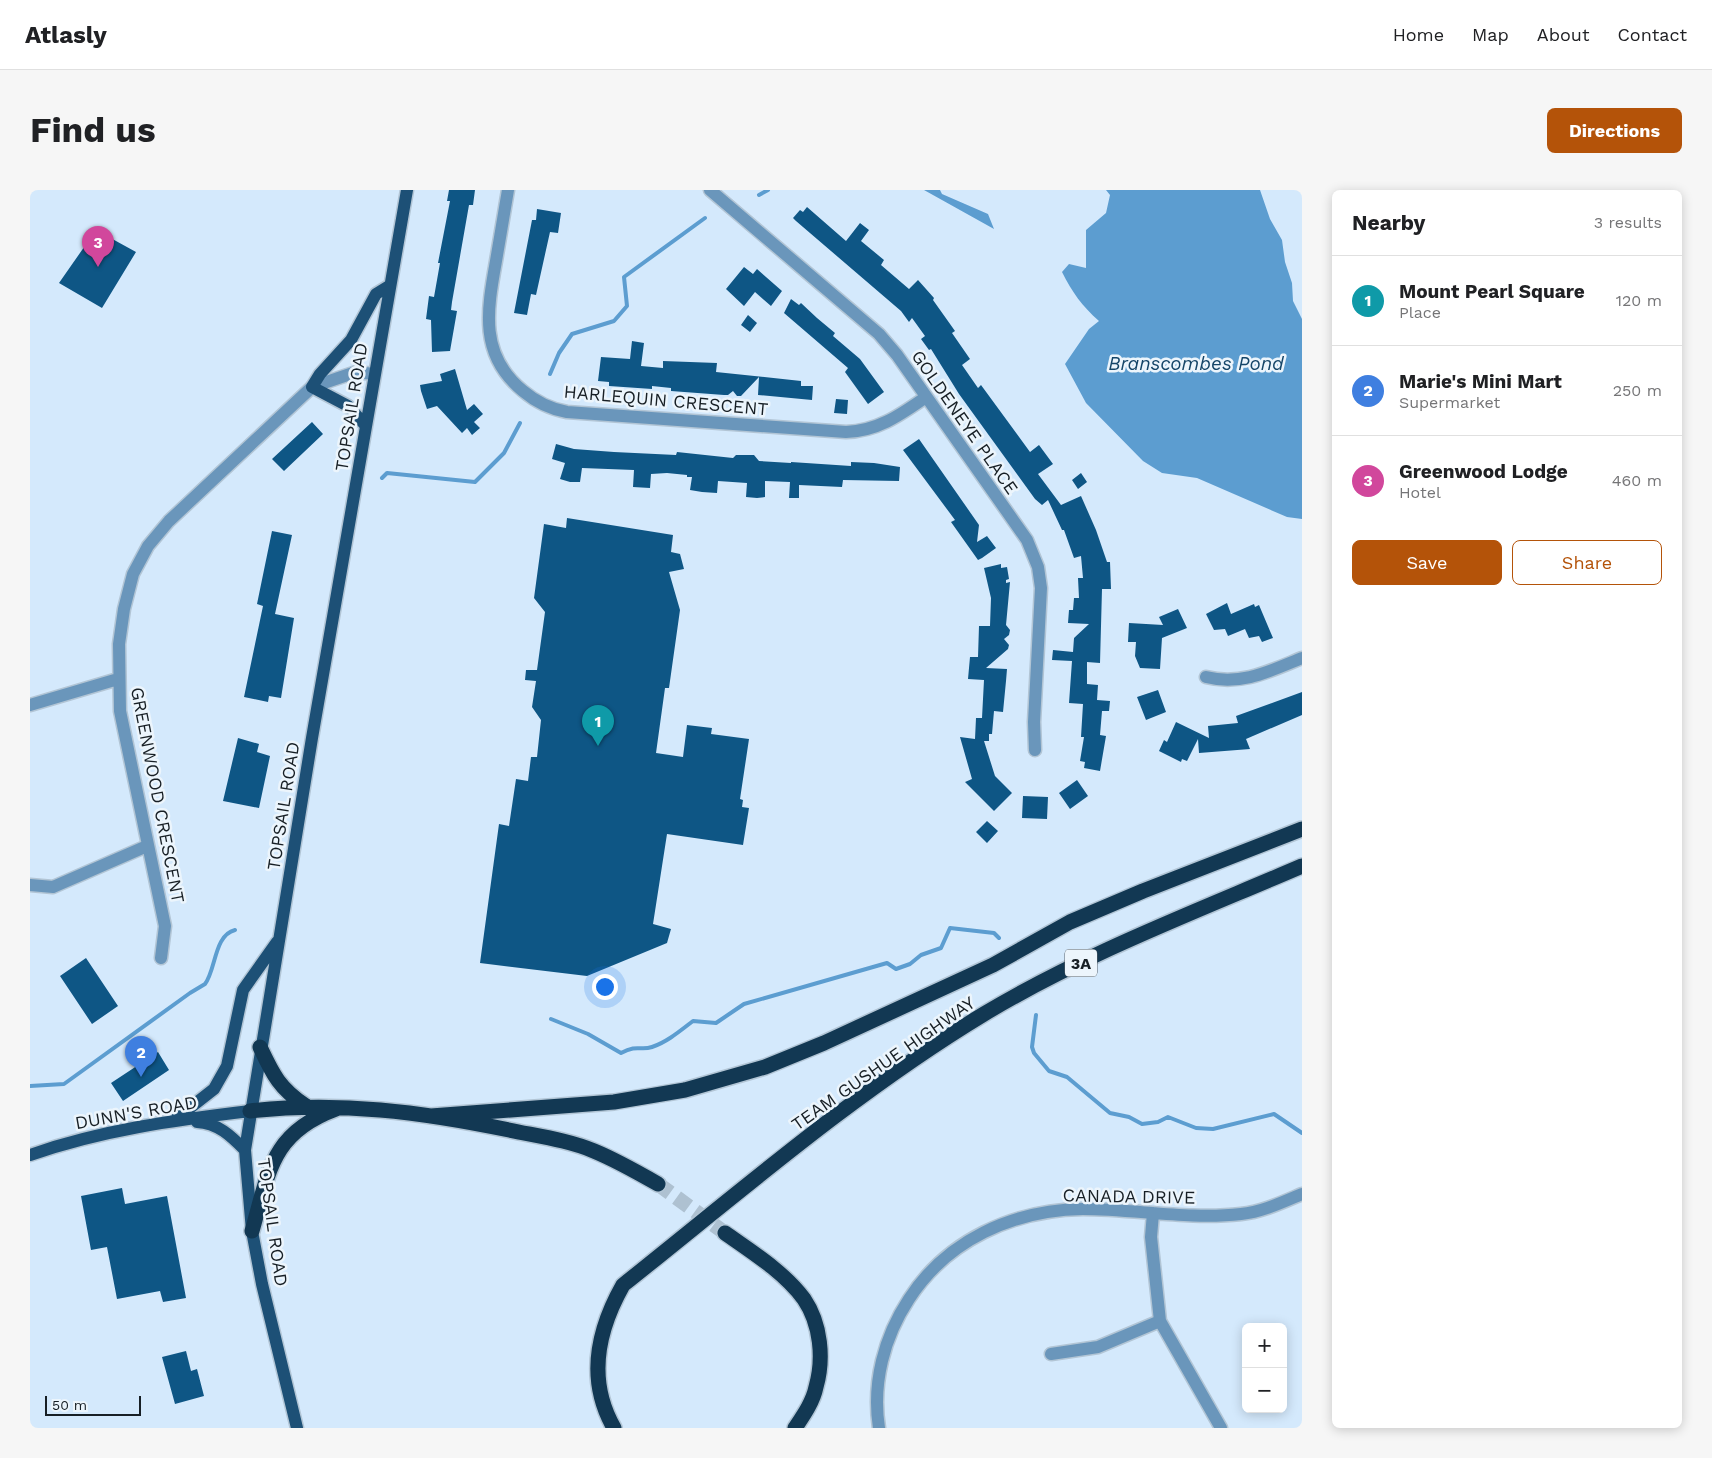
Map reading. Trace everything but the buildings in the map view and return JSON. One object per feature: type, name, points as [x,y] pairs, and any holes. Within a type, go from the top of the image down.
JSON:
[{"type":"highway","name":"3A","points":[[431,1116],[614,1102],[685,1090],[764,1067],[824,1043],[994,965],[1070,922],[1143,891],[1302,829]]},
{"type":"highway","name":"TEAM GUSHUE HIGHWAY","points":[[614,1428],[604,1408],[598,1385],[597,1360],[609,1314],[623,1286],[797,1146],[876,1088],[984,1014],[1043,981],[1302,866]]},
{"type":"highway","points":[[260,1048],[274,1079],[289,1095],[306,1106]]},
{"type":"highway","points":[[250,1112],[306,1106],[344,1106],[431,1116],[554,1139],[593,1150],[630,1167],[658,1184]]},
{"type":"highway","points":[[252,1231],[271,1166],[280,1148],[298,1128],[315,1117],[344,1106]]},
{"type":"highway","points":[[725,1233],[772,1268],[803,1299],[816,1322],[820,1354],[816,1388],[806,1412],[795,1428]]},
{"type":"main road","name":"TOPSAIL ROAD","points":[[297,1428],[262,1284],[252,1231],[245,1150],[278,940],[407,190]]},
{"type":"main road","points":[[366,426],[348,406],[312,387],[320,374],[351,340],[376,294],[389,286]]},
{"type":"main road","points":[[175,1120],[214,1089],[227,1066],[243,990],[278,940]]},
{"type":"main road","name":"DUNN'S ROAD","points":[[30,1156],[73,1140],[175,1120],[250,1112]]},
{"type":"main road","points":[[175,1120],[207,1122],[222,1129],[245,1150]]},
{"type":"street","name":"HARLEQUIN CRESCENT","points":[[508,190],[489,302],[489,330],[495,356],[509,379],[541,404],[567,412],[846,432],[865,430],[891,421],[926,397]]},
{"type":"street","name":"GOLDENEYE PLACE","points":[[710,190],[870,325],[888,344],[1027,540],[1036,557],[1041,588],[1034,713],[1035,750]]},
{"type":"street","name":"GREENWOOD CRESCENT","points":[[161,958],[165,926],[120,711],[118,680],[119,644],[124,609],[133,574],[148,546],[169,521],[312,387],[356,372],[374,374]]},
{"type":"street","points":[[1206,677],[1226,680],[1248,679],[1302,658]]},
{"type":"street","points":[[30,705],[118,680]]},
{"type":"street","points":[[30,885],[54,887],[147,846]]},
{"type":"street","name":"CANADA DRIVE","points":[[879,1428],[875,1405],[880,1371],[894,1321],[916,1288],[950,1254],[984,1230],[1033,1214],[1082,1209],[1153,1213],[1243,1214],[1272,1206],[1302,1194]]},
{"type":"street","points":[[1153,1213],[1151,1237],[1160,1321],[1221,1428]]},
{"type":"street","points":[[1051,1354],[1098,1347],[1160,1321]]},
{"type":"water","points":[[924,190],[940,190],[942,194],[988,214],[994,229]]},
{"type":"water","name":"Branscombes Pond","points":[[1106,190],[1260,190],[1270,219],[1282,240],[1285,262],[1292,283],[1293,301],[1302,319],[1302,519],[1287,517],[1197,478],[1162,473],[1143,461],[1086,403],[1065,364],[1089,329],[1099,321],[1087,310],[1062,272],[1069,264],[1086,268],[1086,230],[1106,213],[1110,195]]},
{"type":"waterway","points":[[759,195],[768,190]]},
{"type":"waterway","points":[[550,374],[559,353],[572,334],[614,321],[627,306],[624,277],[705,218]]},
{"type":"waterway","points":[[382,478],[387,473],[475,482],[504,453],[520,423]]},
{"type":"waterway","points":[[551,1019],[588,1034],[621,1053],[635,1048],[648,1048],[658,1045],[693,1021],[716,1023],[744,1004],[887,963],[896,969],[910,964],[921,955],[941,948],[950,928],[994,933],[999,938]]},
{"type":"waterway","points":[[30,1086],[64,1084],[205,984],[209,978],[219,946],[228,933],[235,930]]},
{"type":"waterway","points":[[1036,1015],[1032,1047],[1034,1053],[1049,1071],[1067,1077],[1110,1113],[1129,1117],[1142,1124],[1158,1122],[1168,1117],[1196,1128],[1213,1129],[1274,1114],[1302,1133]]},
{"type":"tunnel","points":[[658,1184],[725,1233]]},
{"type":"place","name":"Greenwood Lodge","points":[[98,267]]},
{"type":"place","name":"Mount Pearl Square","points":[[598,746]]},
{"type":"place","name":"Marie's Mini Mart","points":[[141,1077]]}]
